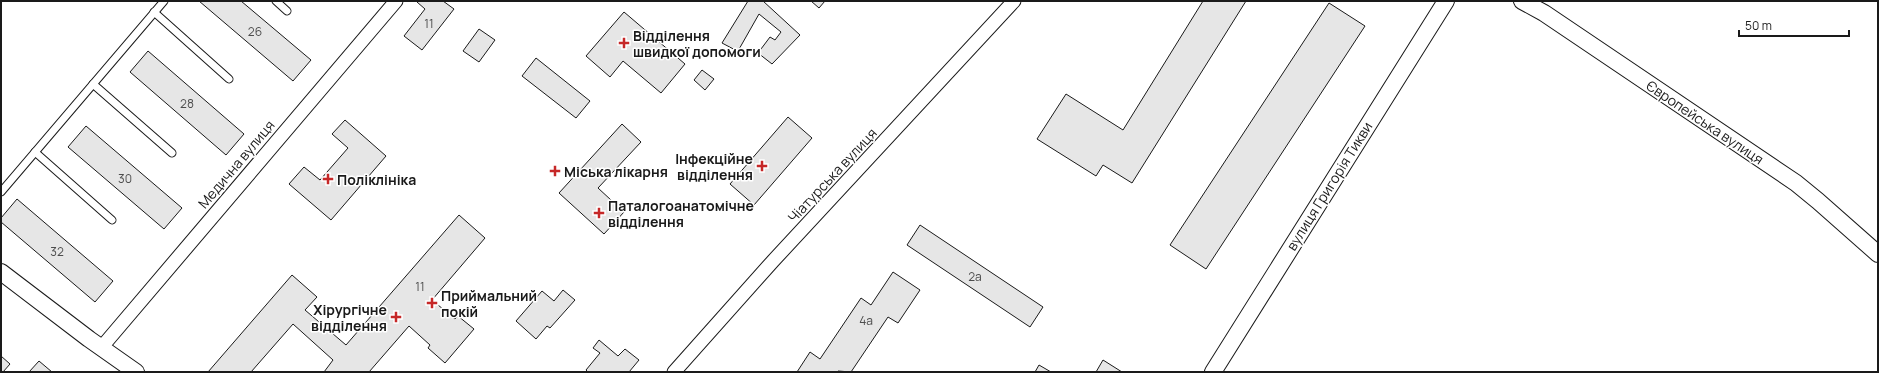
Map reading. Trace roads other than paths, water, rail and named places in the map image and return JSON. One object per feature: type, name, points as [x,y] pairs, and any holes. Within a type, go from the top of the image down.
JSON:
[{"type":"street","name":"Медична вулиця","points":[[101,348],[396,1]]},
{"type":"street","name":"Чіатурська вулиця","points":[[674,372],[774,261],[1014,1]]},
{"type":"street","name":"вулиця Григорія Тикви","points":[[1213,372],[1446,1]]},
{"type":"street","name":"Європейська вулиця","points":[[1522,1],[1544,13],[1796,183],[1818,201],[1877,256]]},
{"type":"street","points":[[1,272],[101,348],[136,372]]},
{"type":"lane","points":[[1,192],[164,1]]},
{"type":"lane","points":[[276,1],[287,11]]},
{"type":"lane","points":[[154,12],[229,79]]},
{"type":"lane","points":[[93,84],[172,153]]},
{"type":"lane","points":[[35,152],[112,220]]},
{"type":"place","name":"Відділення швидкої допомоги","points":[[624,43]]},
{"type":"place","name":"Інфекційне відділення","points":[[762,166]]},
{"type":"place","name":"Мiська лiкарня","points":[[555,171]]},
{"type":"place","name":"Поліклініка","points":[[328,179]]},
{"type":"place","name":"Паталогоанатомічне відділення","points":[[599,213]]},
{"type":"place","name":"Приймальний покій","points":[[432,303]]},
{"type":"place","name":"Хірургічне відділення","points":[[396,317]]}]
